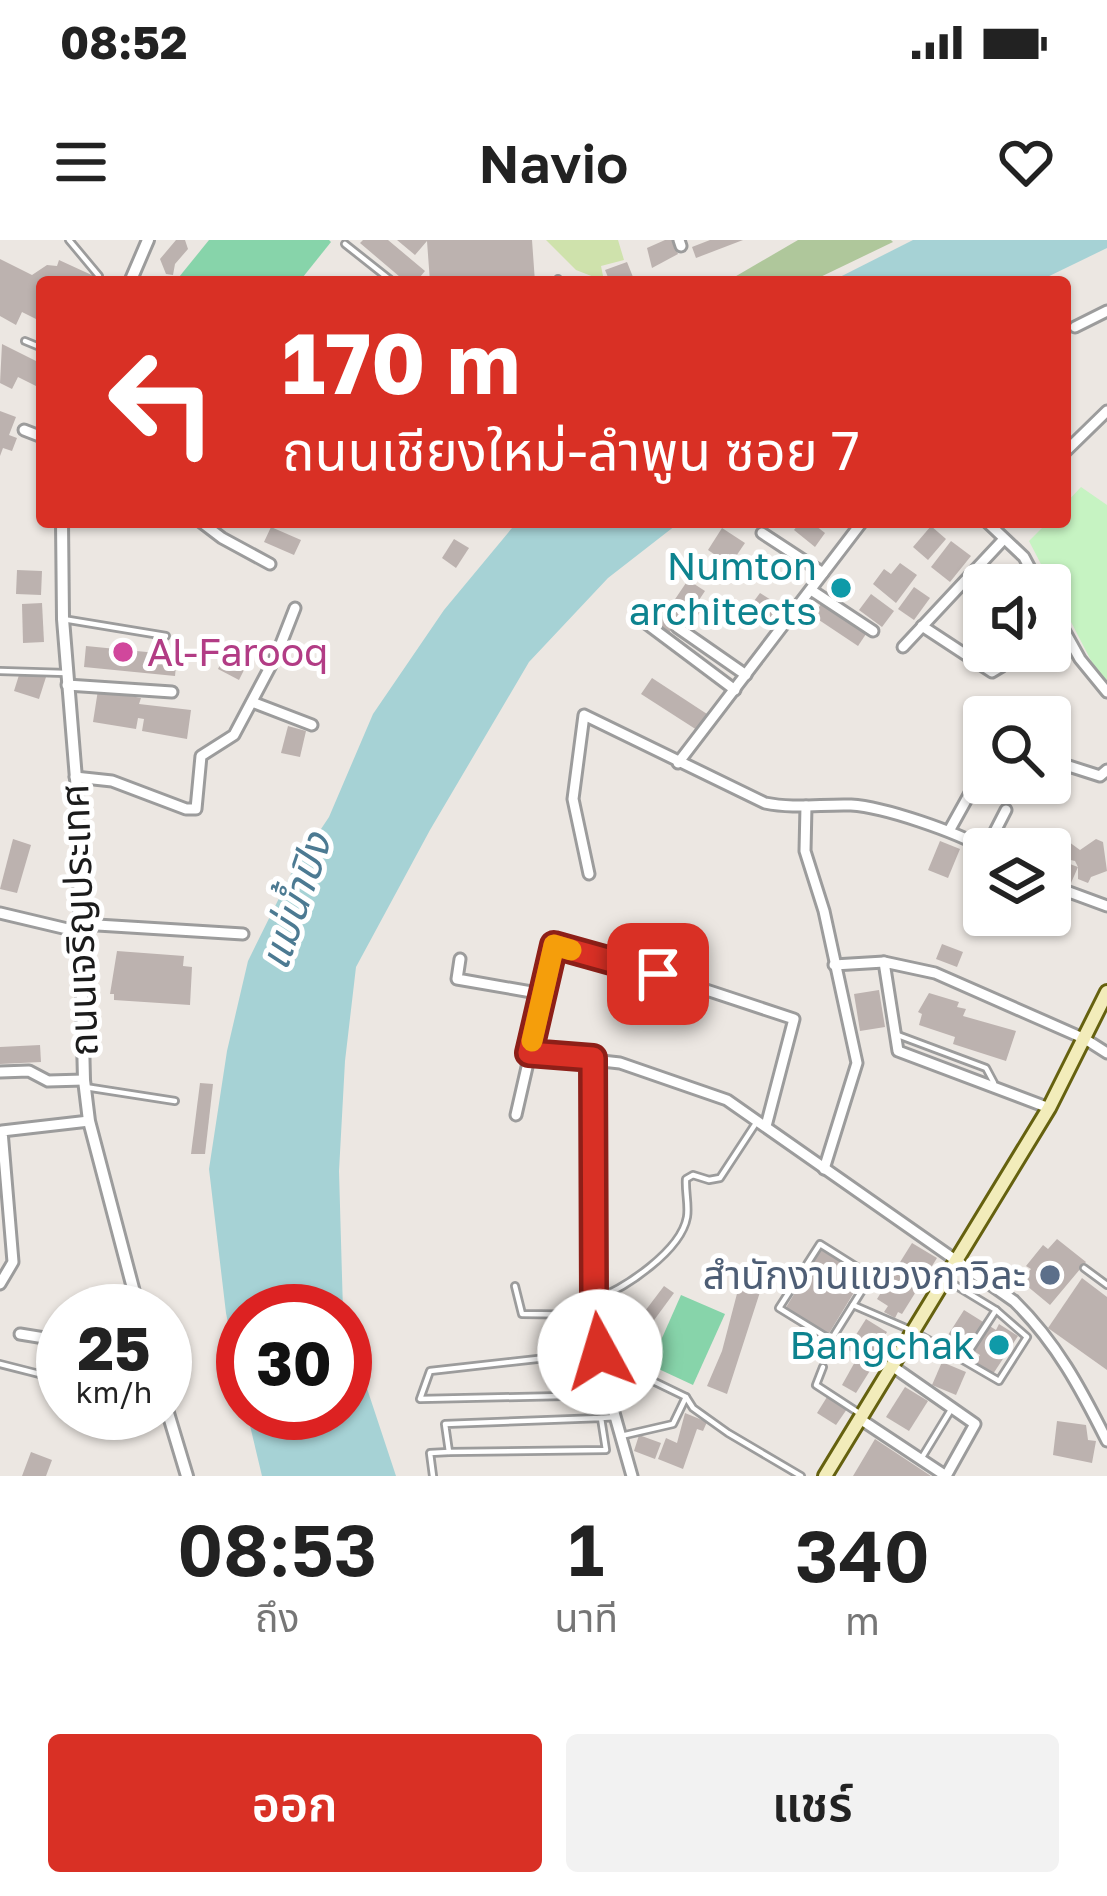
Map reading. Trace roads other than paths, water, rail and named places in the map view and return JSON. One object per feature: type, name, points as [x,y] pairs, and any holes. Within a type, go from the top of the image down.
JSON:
[{"type":"main road","points":[[825,1476],[1049,1108],[1107,992]]},
{"type":"street","points":[[133,276],[148,240]]},
{"type":"street","points":[[1075,327],[1107,311]]},
{"type":"street","points":[[1071,446],[1107,411]]},
{"type":"street","points":[[24,430],[36,434]]},
{"type":"street","name":"ถนนเจริญประเทศ","points":[[62,528],[84,1083],[89,1121],[132,1284]]},
{"type":"street","points":[[209,528],[270,564]]},
{"type":"street","points":[[678,763],[857,528]]},
{"type":"street","points":[[995,528],[1028,564]]},
{"type":"street","points":[[762,533],[823,573]]},
{"type":"street","points":[[902,647],[1004,539]]},
{"type":"street","points":[[811,590],[873,632]]},
{"type":"street","points":[[75,777],[112,781],[186,809],[196,808],[201,756],[231,740],[296,608]]},
{"type":"street","points":[[643,621],[735,690]]},
{"type":"street","points":[[922,626],[963,653]]},
{"type":"street","points":[[676,627],[746,675]]},
{"type":"street","points":[[1071,642],[1106,689]]},
{"type":"street","points":[[66,679],[172,692]]},
{"type":"street","points":[[252,702],[312,724]]},
{"type":"street","points":[[589,874],[573,799],[584,715],[765,803],[856,805],[963,838]]},
{"type":"street","points":[[1071,768],[1100,776],[1107,770]]},
{"type":"street","points":[[949,831],[964,804]]},
{"type":"street","points":[[806,806],[805,851],[824,911],[857,1063],[824,1169]]},
{"type":"street","points":[[997,828],[1006,810]]},
{"type":"street","points":[[1071,893],[1107,906]]},
{"type":"street","points":[[0,913],[81,928],[243,934]]},
{"type":"street","points":[[516,1115],[554,945],[794,1019],[762,1123]]},
{"type":"street","points":[[460,959],[457,979],[543,994]]},
{"type":"street","points":[[833,965],[884,962],[935,973],[1107,1053]]},
{"type":"street","points":[[884,962],[898,1051],[1049,1108]]},
{"type":"street","points":[[529,1053],[620,1063],[727,1100],[762,1123],[993,1284],[1033,1319],[1072,1372],[1107,1441]]},
{"type":"street","points":[[593,1058],[594,1300],[603,1369],[632,1476]]},
{"type":"street","points":[[0,1072],[29,1071],[45,1080],[84,1083]]},
{"type":"street","points":[[0,1284],[13,1262],[2,1131],[89,1121]]},
{"type":"street","points":[[0,1263],[13,1262]]},
{"type":"street","points":[[20,1334],[36,1337]]},
{"type":"street","points":[[861,1417],[946,1476],[975,1424],[892,1366]]},
{"type":"street","points":[[176,1440],[188,1476]]},
{"type":"lane","points":[[69,240],[99,276]]},
{"type":"lane","points":[[345,244],[385,276]]},
{"type":"lane","points":[[25,341],[36,346]]},
{"type":"lane","points":[[63,619],[166,636]]},
{"type":"lane","points":[[0,671],[66,679]]},
{"type":"lane","points":[[895,1034],[986,1068],[997,1088]]},
{"type":"lane","points":[[84,1083],[176,1101]]},
{"type":"lane","points":[[594,1300],[635,1281],[660,1256],[686,1222],[686,1178],[720,1178],[762,1123]]},
{"type":"lane","points":[[820,1244],[871,1276],[853,1305],[831,1340],[779,1308],[820,1244]]},
{"type":"lane","points":[[1084,1268],[1107,1285]]},
{"type":"lane","points":[[853,1305],[913,1331],[998,1381],[1027,1337],[996,1310],[945,1279]]},
{"type":"lane","points":[[515,1286],[522,1314],[596,1315]]},
{"type":"lane","points":[[964,1359],[996,1310]]},
{"type":"lane","points":[[600,1352],[430,1371],[420,1399],[609,1395]]},
{"type":"lane","points":[[0,1364],[36,1373]]},
{"type":"lane","points":[[603,1369],[620,1365],[686,1397],[693,1408],[728,1433],[801,1476]]},
{"type":"lane","points":[[823,1367],[816,1384],[861,1417]]},
{"type":"lane","points":[[621,1436],[673,1424],[686,1397]]},
{"type":"lane","points":[[921,1459],[952,1408]]},
{"type":"lane","points":[[449,1453],[445,1424],[616,1417]]},
{"type":"lane","points":[[433,1476],[430,1453],[606,1450],[601,1418]]},
{"type":"water","points":[[913,240],[1107,240],[1107,248],[1049,276],[842,276]]},
{"type":"water","name":"แม่น้ำปิง","points":[[512,528],[672,528],[608,578],[529,662],[356,967],[339,1171],[342,1284],[223,1284],[209,1169],[227,1051],[248,961],[291,874],[329,817],[373,714],[444,610]]},
{"type":"water","points":[[372,1404],[396,1476],[262,1476],[253,1440],[372,1440]]},
{"type":"place","name":"Numton architects","points":[[841,588]]},
{"type":"place","name":"Al-Farooq","points":[[123,652]]},
{"type":"place","name":"สำนักงานแขวงกาวิละ","points":[[1050,1275]]},
{"type":"place","name":"Bangchak","points":[[999,1345]]}]
